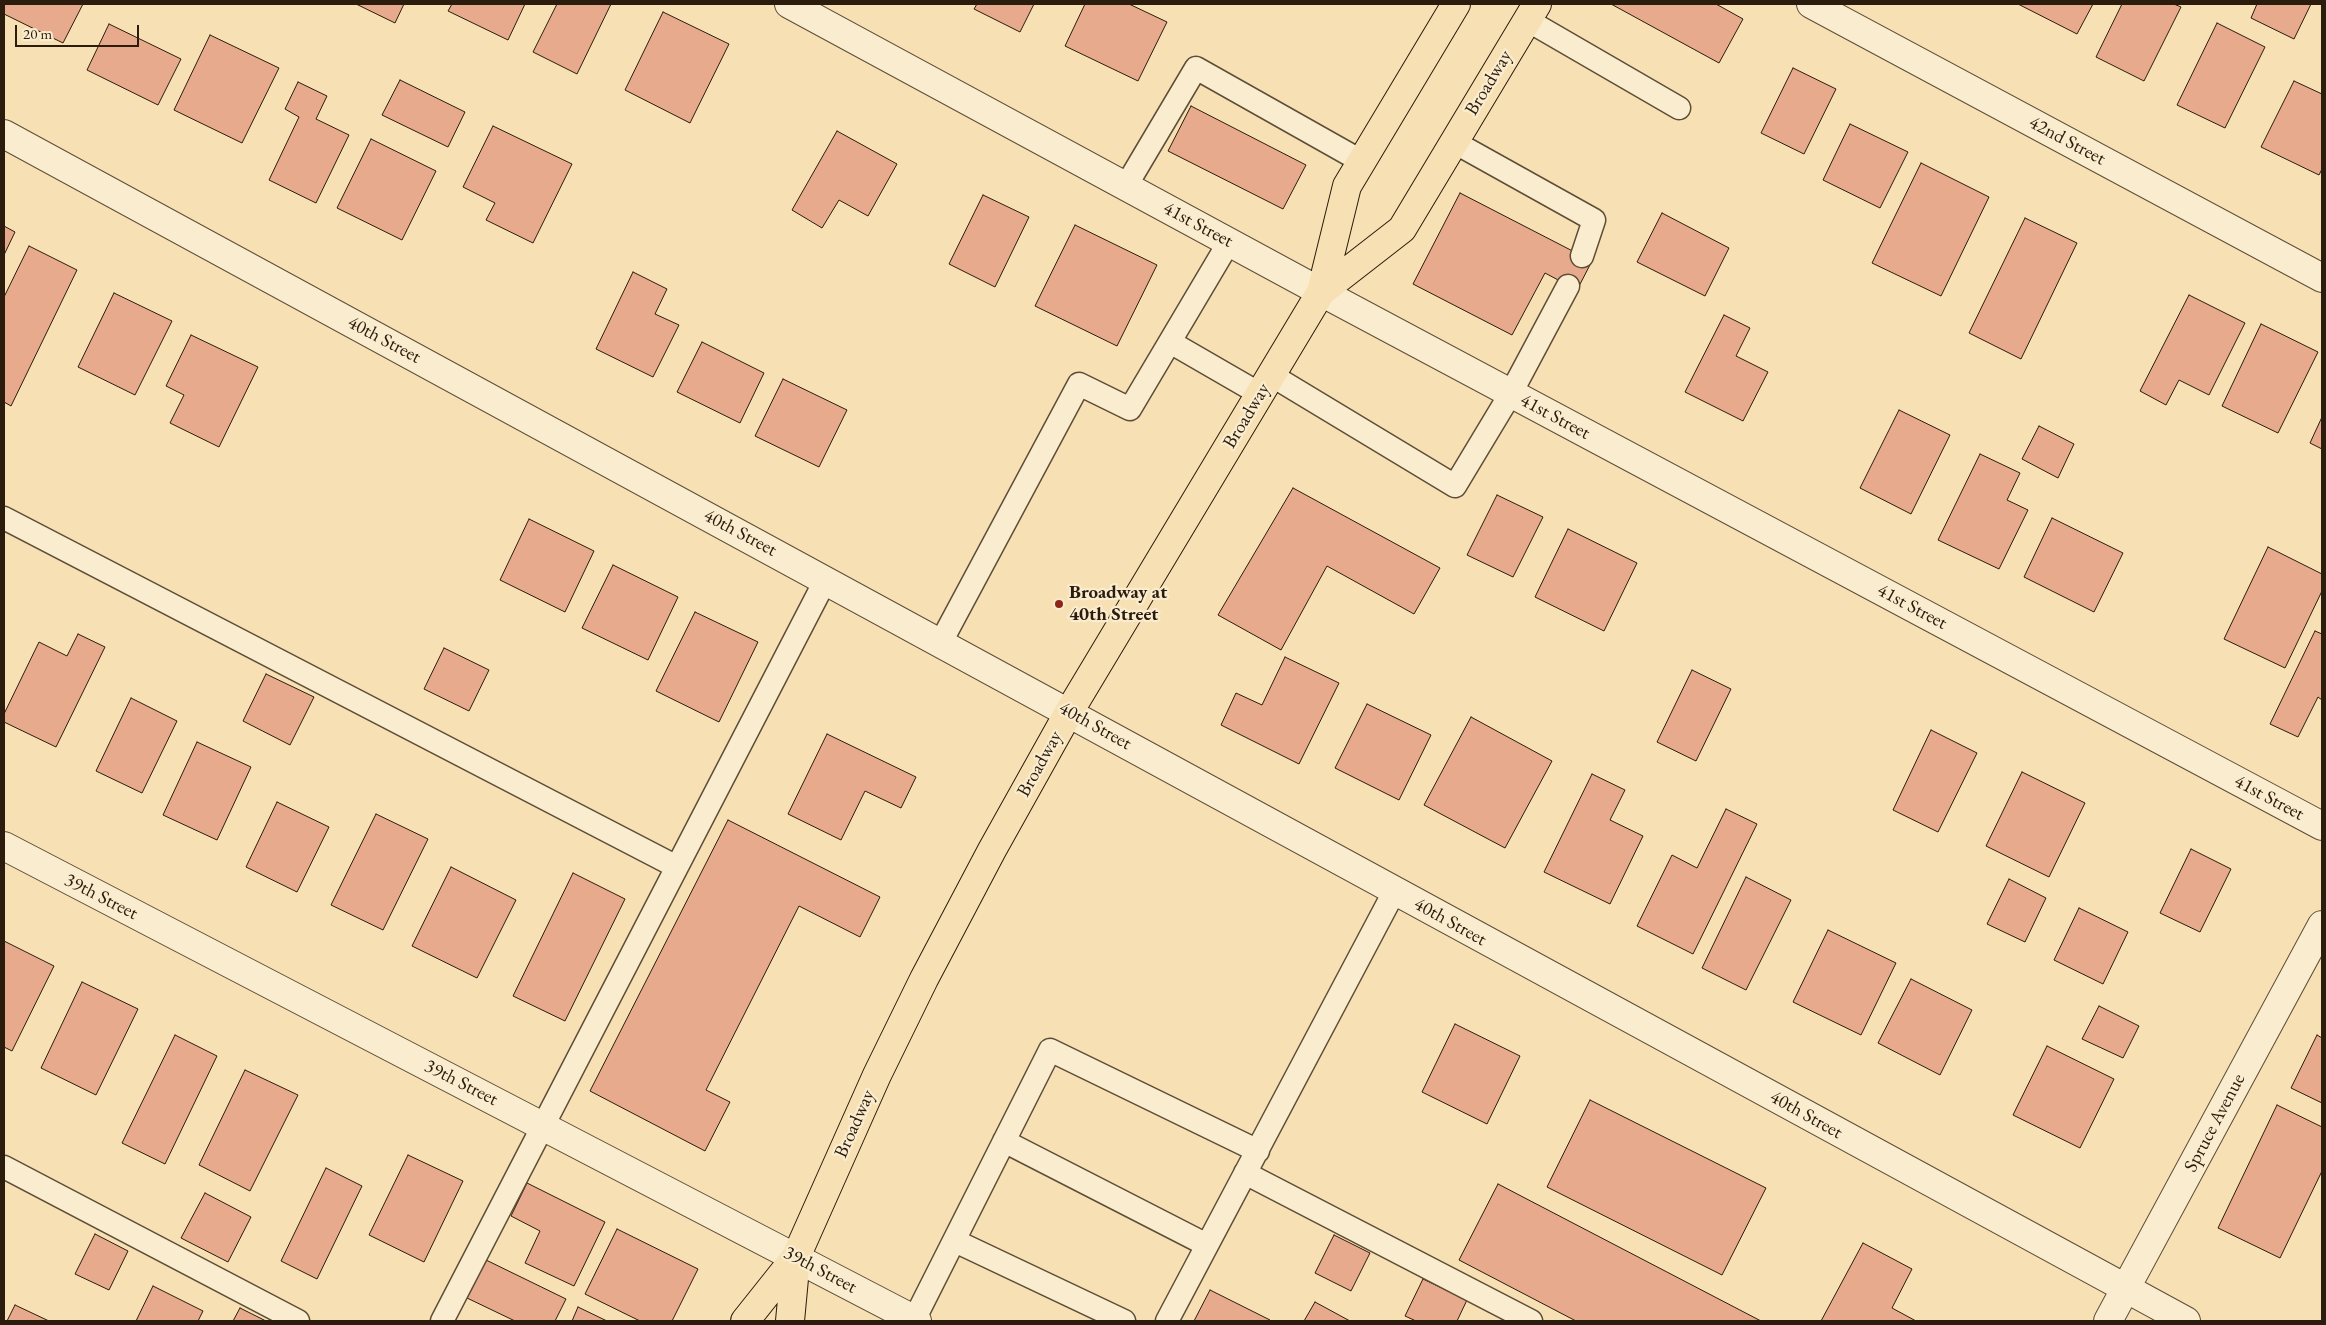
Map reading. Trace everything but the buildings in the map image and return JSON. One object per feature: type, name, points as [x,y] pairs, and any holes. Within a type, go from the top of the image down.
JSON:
[{"type":"main road","name":"Broadway","points":[[745,1321],[796,1257],[877,1075],[924,979],[992,850],[1069,712],[1322,292],[1347,186],[1456,4]]},
{"type":"main road","name":"Broadway","points":[[1322,292],[1402,229],[1532,12]]},
{"type":"main road","name":"Broadway","points":[[790,1321],[796,1257]]},
{"type":"street","name":"41st Street","points":[[789,4],[1322,292],[2322,826]]},
{"type":"street","name":"42nd Street","points":[[1826,7],[2322,278]]},
{"type":"street","name":"40th Street","points":[[4,134],[826,579],[1394,892],[2186,1321]]},
{"type":"street","name":"39th Street","points":[[4,846],[916,1320]]},
{"type":"street","name":"Spruce Avenue","points":[[2108,1321],[2322,925]]},
{"type":"lane","points":[[1532,12],[1678,108]]},
{"type":"lane","points":[[1126,186],[1196,68],[1361,161]]},
{"type":"lane","points":[[1454,142],[1594,220],[1582,256]]},
{"type":"lane","points":[[940,642],[1079,384],[1130,409],[1229,242]]},
{"type":"lane","points":[[1170,342],[1266,385],[1455,486],[1511,393],[1568,286]]},
{"type":"lane","points":[[4,518],[676,867]]},
{"type":"lane","points":[[442,1321],[826,579]]},
{"type":"lane","points":[[1168,1321],[1394,892]]},
{"type":"lane","points":[[916,1320],[1050,1050],[1258,1151]]},
{"type":"lane","points":[[1004,1141],[1207,1245]]},
{"type":"lane","points":[[4,1167],[298,1321]]},
{"type":"lane","points":[[1245,1173],[1531,1321]]},
{"type":"lane","points":[[955,1241],[1124,1321]]},
{"type":"place","name":"Broadway at 40th Street","points":[[1059,604]]}]
